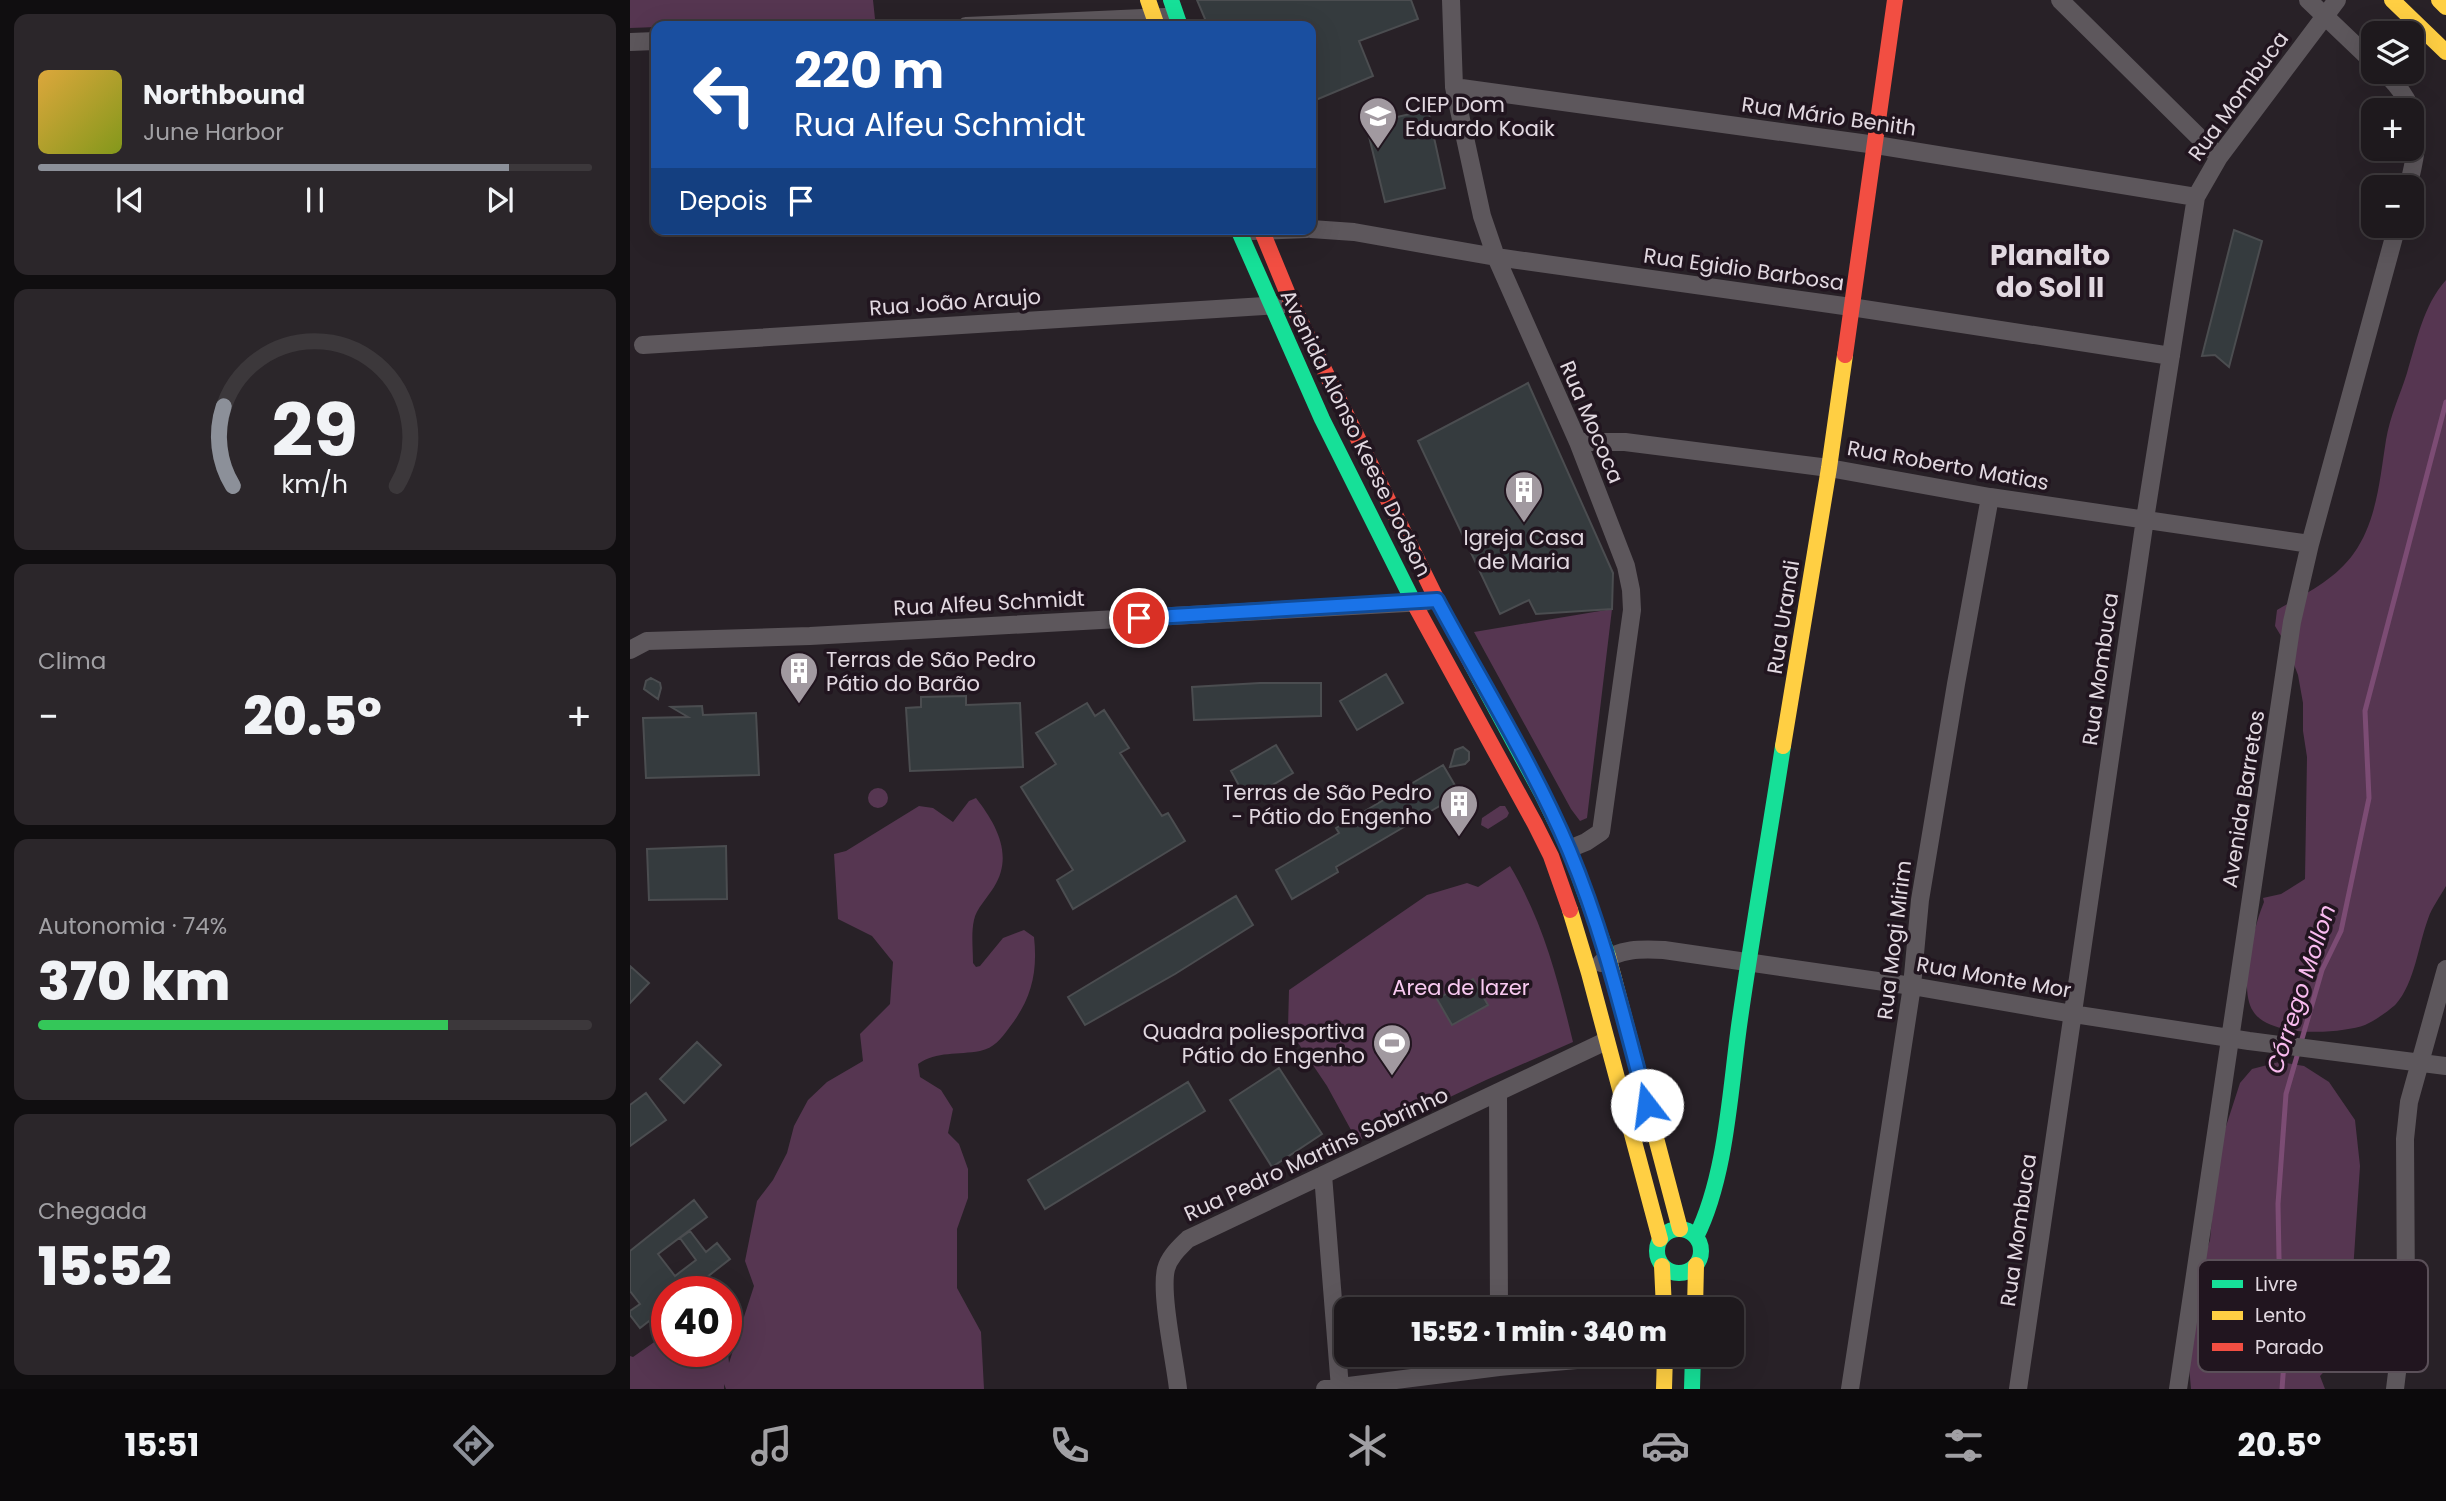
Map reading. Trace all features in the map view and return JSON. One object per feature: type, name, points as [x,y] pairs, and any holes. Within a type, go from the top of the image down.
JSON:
[{"type":"street","points":[[1148,0],[1155,21]]},
{"type":"street","name":"Rua Mococa","points":[[1451,0],[1454,87],[1482,216],[1496,257],[1578,442],[1626,566],[1631,590],[1633,610],[1601,832],[1569,849]]},
{"type":"street","name":"Rua Urandi","points":[[1696,1237],[1706,1219],[1717,1177],[1748,962],[1829,468],[1895,0]]},
{"type":"street","points":[[2060,0],[2218,157]]},
{"type":"street","points":[[2308,0],[2361,50]]},
{"type":"street","name":"Rua Mombuca","points":[[2018,1389],[2145,519],[2196,197],[2218,157],[2337,0]]},
{"type":"street","points":[[2392,0],[2446,52]]},
{"type":"street","points":[[2439,0],[2446,7]]},
{"type":"street","points":[[1158,21],[1175,14]]},
{"type":"street","points":[[630,42],[651,41]]},
{"type":"street","points":[[2397,84],[2411,106],[2416,128],[2417,155],[2411,175]]},
{"type":"street","name":"Rua Mário Benith","points":[[1454,87],[1876,145],[2196,197]]},
{"type":"street","name":"Rua Egidio Barbosa","points":[[1316,229],[1354,232],[1496,257],[2171,356]]},
{"type":"street","name":"Avenida Alonso Keese Dodson","points":[[1241,235],[1332,440],[1414,603],[1551,856],[1588,973],[1660,1239]]},
{"type":"street","name":"Avenida Alonso Keese Dodson","points":[[1263,235],[1292,304],[1437,600],[1569,849],[1608,957],[1679,1229]]},
{"type":"street","name":"Avenida Barretos","points":[[2178,1389],[2292,622],[2310,544],[2394,238]]},
{"type":"street","name":"Rua João Araujo","points":[[643,345],[1292,304]]},
{"type":"street","name":"Rua Roberto Matias","points":[[1578,442],[1625,442],[1829,468],[1990,497],[2310,544]]},
{"type":"street","name":"Rua Mogi Mirim","points":[[1850,1389],[1912,986],[1923,887],[1990,497]]},
{"type":"street","name":"Rua Alfeu Schmidt","points":[[630,650],[647,641],[810,636],[1437,600]]},
{"type":"street","name":"Rua Monte Mor","points":[[1608,957],[1627,950],[1643,949],[1748,962],[2249,1041],[2446,1066]]},
{"type":"street","points":[[1588,973],[1608,957]]},
{"type":"street","points":[[2406,1260],[2405,1139],[2409,1102],[2446,969]]},
{"type":"street","name":"Rua Pedro Martins Sobrinho","points":[[1178,1389],[1166,1294],[1166,1269],[1175,1251],[1188,1239],[1606,1041]]},
{"type":"street","points":[[1497,1093],[1499,1297]]},
{"type":"street","points":[[1323,1175],[1332,1388],[1462,1367]]},
{"type":"street","points":[[1663,1297],[1662,1266],[1657,1253],[1660,1239],[1679,1229],[1696,1237],[1701,1251],[1696,1265],[1695,1297]]},
{"type":"street","points":[[1662,1266],[1675,1273],[1683,1273],[1696,1265]]},
{"type":"street","points":[[1664,1389],[1665,1367]]},
{"type":"street","points":[[1692,1389],[1693,1367]]},
{"type":"green space","points":[[630,0],[873,0],[875,19],[651,21],[651,27],[630,28]]},
{"type":"green space","points":[[2446,280],[2446,886],[2430,915],[2408,985],[2393,1007],[2369,1023],[2354,1028],[2323,1032],[2289,1030],[2261,1020],[2253,1011],[2247,988],[2249,957],[2263,898],[2281,894],[2305,879],[2307,757],[2303,703],[2298,675],[2287,646],[2275,626],[2277,610],[2329,579],[2346,563],[2362,540],[2373,513],[2390,422],[2426,312]]},
{"type":"green space","points":[[1612,609],[1587,818],[1580,821],[1474,632]]},
{"type":"green space","points":[[802,653],[804,684],[796,685],[794,654]]},
{"type":"green space","points":[[878,788],[885,791],[888,798],[885,805],[878,808],[871,805],[868,798],[871,791]]},
{"type":"green space","points":[[976,798],[990,818],[1000,840],[1002,852],[1000,875],[975,916],[973,963],[976,967],[980,966],[1003,938],[1024,930],[1034,937],[1035,950],[1034,974],[1028,996],[1017,1018],[1003,1036],[985,1050],[933,1057],[918,1064],[920,1077],[941,1090],[953,1109],[948,1133],[959,1144],[968,1169],[968,1198],[957,1229],[957,1288],[981,1332],[984,1389],[726,1389],[724,1384],[724,1389],[630,1389],[630,1356],[633,1357],[651,1344],[651,1367],[742,1367],[742,1323],[754,1286],[745,1261],[757,1201],[773,1180],[787,1153],[794,1126],[808,1100],[827,1082],[863,1061],[860,1034],[890,1004],[893,962],[872,936],[838,919],[834,854],[846,851],[919,806],[933,808],[953,822],[969,801]]},
{"type":"green space","points":[[1500,806],[1505,806],[1509,813],[1507,817],[1488,829],[1481,825],[1482,818]]},
{"type":"green space","name":"Area de lazer","points":[[1510,866],[1540,930],[1573,1042],[1357,1141],[1327,1086],[1288,1028],[1289,990],[1427,895],[1467,883],[1478,887]]},
{"type":"green space","points":[[2279,1062],[2304,1066],[2329,1082],[2355,1120],[2360,1166],[2354,1260],[2203,1260],[2210,1240],[2218,1151],[2240,1083],[2252,1069]]},
{"type":"green space","points":[[2198,1276],[2198,1372],[2324,1372],[2320,1376],[2325,1389],[2191,1389],[2189,1366]]},
{"type":"building","points":[[1197,0],[1411,0],[1418,19],[1359,41],[1373,76],[1316,100],[1316,21],[1206,21]]},
{"type":"building","points":[[1428,110],[1445,188],[1385,202],[1366,124]]},
{"type":"building","points":[[2234,230],[2262,241],[2229,367],[2215,355],[2202,356]]},
{"type":"building","name":"Igreja Casa de Maria","points":[[1528,383],[1613,573],[1612,609],[1536,614],[1529,600],[1500,614],[1418,441]]},
{"type":"building","points":[[1386,674],[1403,703],[1357,730],[1340,701]]},
{"type":"building","points":[[651,678],[660,683],[658,699],[644,689],[646,681]]},
{"type":"building","points":[[1321,683],[1321,716],[1194,720],[1192,687]]},
{"type":"building","points":[[966,696],[966,705],[1020,703],[1023,767],[910,771],[906,708],[921,707],[921,697]]},
{"type":"building","points":[[1087,703],[1095,716],[1104,710],[1129,748],[1120,753],[1162,816],[1168,813],[1185,841],[1073,909],[1057,880],[1073,870],[1021,787],[1056,764],[1036,733]]},
{"type":"building","points":[[702,706],[703,715],[756,713],[759,775],[646,778],[643,718],[688,717],[671,707]]},
{"type":"building","points":[[1276,745],[1293,773],[1247,800],[1231,771]]},
{"type":"building","points":[[1463,747],[1469,752],[1469,760],[1465,764],[1450,767],[1455,750]]},
{"type":"building","points":[[1443,765],[1460,794],[1336,867],[1338,872],[1292,899],[1276,870],[1339,833],[1336,828]]},
{"type":"building","points":[[726,846],[727,899],[649,900],[647,849]]},
{"type":"building","points":[[1236,896],[1253,925],[1175,974],[1085,1025],[1068,997]]},
{"type":"building","points":[[630,966],[649,983],[630,1003]]},
{"type":"building","points":[[1473,979],[1488,1005],[1452,1025],[1437,999]]},
{"type":"building","points":[[697,1042],[721,1065],[684,1103],[660,1079]]},
{"type":"building","points":[[1279,1068],[1322,1134],[1272,1167],[1230,1100]]},
{"type":"building","points":[[1188,1082],[1205,1111],[1045,1209],[1028,1180]]},
{"type":"building","points":[[646,1093],[666,1120],[630,1146],[630,1105]]},
{"type":"building","points":[[694,1200],[707,1217],[658,1254],[675,1276],[651,1276],[651,1319],[640,1328],[630,1315],[630,1311],[640,1304],[630,1291],[630,1251]]},
{"type":"building","points":[[690,1231],[706,1252],[717,1243],[730,1259],[708,1276],[675,1276],[696,1260],[680,1238]]},
{"type":"waterway","name":"Córrego Mollon","points":[[2279,1260],[2278,1204],[2286,1094],[2322,970],[2341,931],[2369,798],[2365,711],[2446,402]]},
{"type":"waterway","name":"Córrego Mollon","points":[[2282,1389],[2283,1372]]},
{"type":"traffic: fast","points":[[1171,0],[1178,21]]},
{"type":"traffic: fast","points":[[1241,235],[1322,419],[1415,605]]},
{"type":"traffic: fast","points":[[1472,665],[1569,849],[1608,956]]},
{"type":"traffic: fast","points":[[1696,1237],[1715,1186],[1721,1159],[1783,746]]},
{"type":"traffic: fast","points":[[1679,1229],[1695,1235],[1701,1251],[1695,1267],[1679,1273],[1663,1267],[1657,1251],[1663,1235],[1679,1229]]},
{"type":"traffic: fast","points":[[1692,1389],[1693,1367]]},
{"type":"traffic: slow","points":[[1148,0],[1155,21]]},
{"type":"traffic: slow","points":[[2392,0],[2446,52]]},
{"type":"traffic: slow","points":[[2439,0],[2446,7]]},
{"type":"traffic: slow","points":[[1783,746],[1845,355]]},
{"type":"traffic: slow","points":[[1570,910],[1660,1239]]},
{"type":"traffic: slow","points":[[1608,956],[1680,1229]]},
{"type":"traffic: slow","points":[[1695,1297],[1696,1265]]},
{"type":"traffic: slow","points":[[1662,1266],[1663,1297]]},
{"type":"traffic: slow","points":[[1664,1389],[1665,1367]]},
{"type":"traffic: jam","points":[[1845,355],[1895,0]]},
{"type":"traffic: jam","points":[[1263,235],[1292,304],[1437,600],[1472,665]]},
{"type":"traffic: jam","points":[[1415,605],[1535,824],[1551,856],[1570,910]]},
{"type":"place","name":"CIEP Dom Eduardo Koaik","points":[[1378,150]]},
{"type":"place","name":"Igreja Casa de Maria","points":[[1524,524]]},
{"type":"place","name":"Terras de São Pedro Pátio do Barão","points":[[799,705]]},
{"type":"place","name":"Terras de São Pedro - Pátio do Engenho","points":[[1459,838]]},
{"type":"place","name":"Quadra poliesportiva Pátio do Engenho","points":[[1392,1077]]},
{"type":"district","name":"Planalto do Sol II","points":[[2050,271]]},
{"type":"route","points":[[1139,618],[1437,600],[1569,849],[1608,957],[1647,1105]]}]
